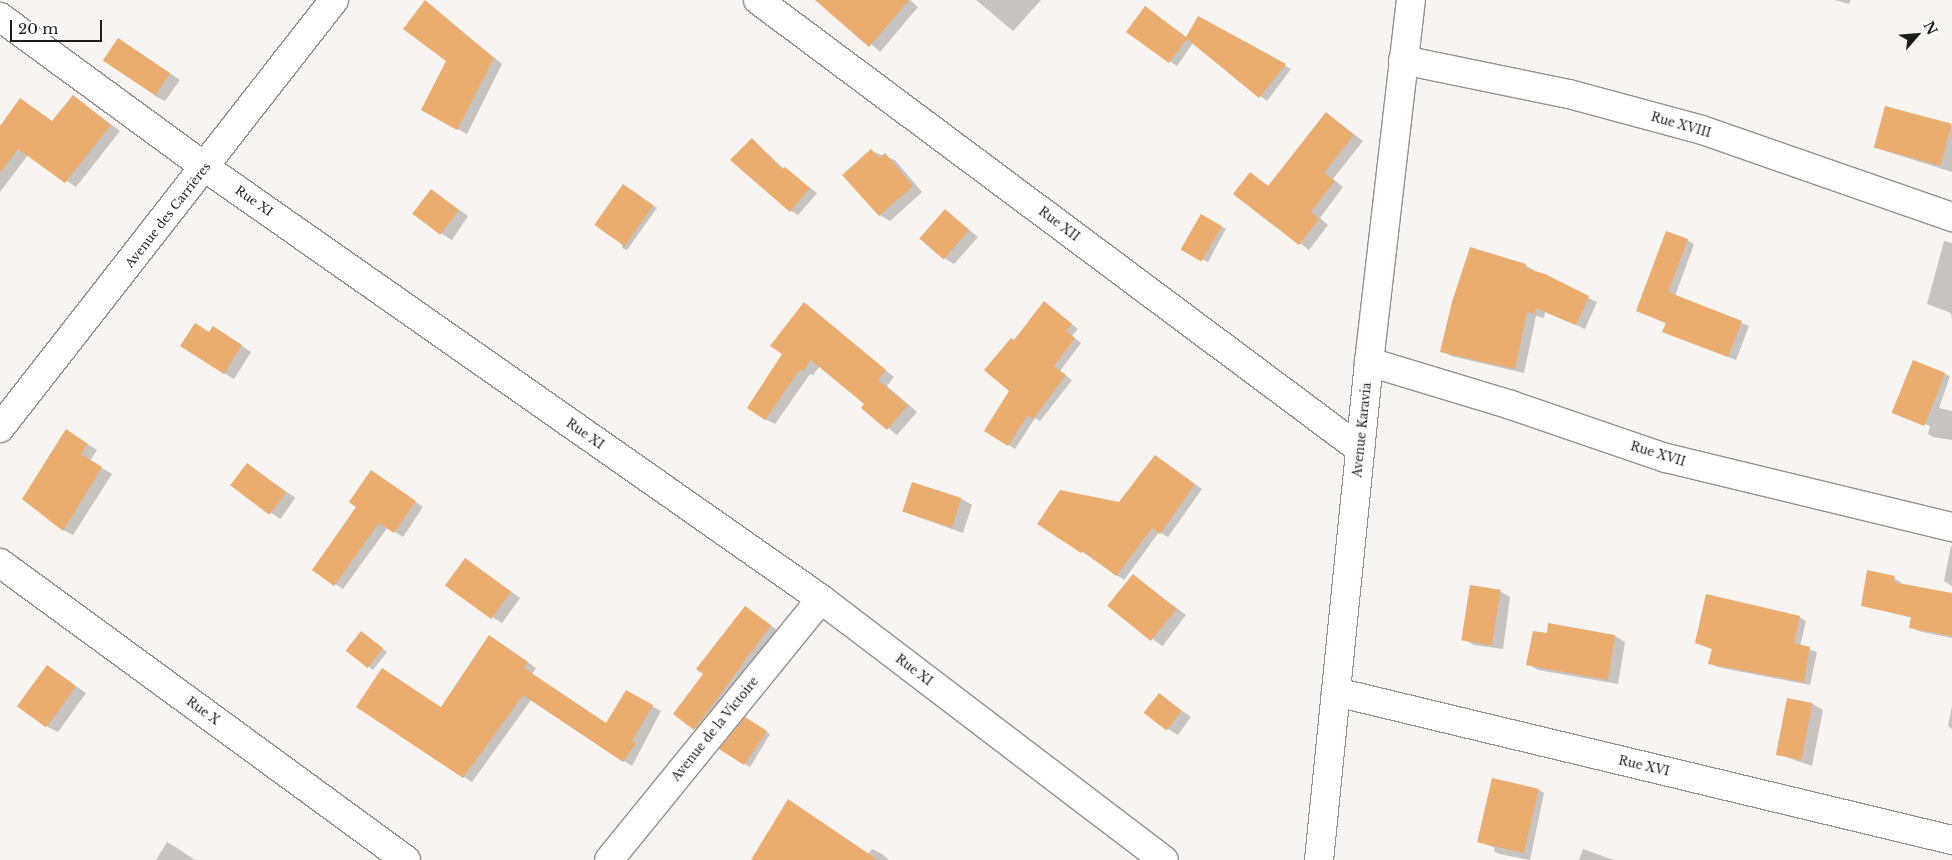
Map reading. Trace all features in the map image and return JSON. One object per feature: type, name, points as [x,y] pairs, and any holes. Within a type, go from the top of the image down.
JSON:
[{"type":"street","name":"Avenue des Carrières","points":[[0,428],[206,168],[334,0]]},
{"type":"street","name":"Rue XII","points":[[758,0],[1360,448]]},
{"type":"street","name":"Avenue Karavia","points":[[1319,860],[1369,362],[1403,60],[1412,0]]},
{"type":"street","name":"Rue XI","points":[[0,17],[206,168],[821,599],[1164,860]]},
{"type":"street","name":"Rue XVIII","points":[[1403,60],[1569,94],[1702,130],[1952,217]]},
{"type":"street","name":"Rue XVII","points":[[1369,362],[1512,405],[1666,458],[1952,528]]},
{"type":"street","name":"Rue X","points":[[0,562],[406,860]]},
{"type":"street","name":"Avenue de la Victoire","points":[[609,860],[821,599]]},
{"type":"street","name":"Rue XVI","points":[[1336,692],[1952,840]]},
{"type":"building","points":[[425,0],[494,58],[457,130],[421,110],[446,61],[403,29]]},
{"type":"building","points":[[815,0],[909,0],[869,47]]},
{"type":"building","points":[[1145,6],[1186,37],[1198,16],[1286,64],[1259,98],[1187,39],[1169,63],[1126,32]]},
{"type":"building","points":[[118,38],[170,73],[155,96],[103,60]]},
{"type":"building","points":[[73,95],[111,125],[65,183],[18,149],[0,173],[0,126],[20,98],[52,121]]},
{"type":"building","points":[[1885,106],[1952,124],[1941,165],[1874,148]]},
{"type":"building","points":[[1326,112],[1354,135],[1324,173],[1335,181],[1311,212],[1319,219],[1299,245],[1233,194],[1250,172],[1268,186]]},
{"type":"building","points":[[752,138],[782,169],[785,167],[810,188],[790,212],[730,160]]},
{"type":"building","points":[[871,149],[879,158],[885,153],[913,186],[879,216],[842,175]]},
{"type":"building","points":[[623,184],[653,205],[625,246],[594,225]]},
{"type":"building","points":[[431,189],[459,210],[440,235],[412,214]]},
{"type":"building","points":[[945,209],[969,230],[944,259],[919,238]]},
{"type":"building","points":[[1201,214],[1222,226],[1201,262],[1180,250]]},
{"type":"building","points":[[1666,231],[1688,239],[1668,292],[1742,321],[1728,357],[1662,332],[1666,323],[1636,311]]},
{"type":"building","points":[[1470,247],[1526,264],[1525,268],[1545,274],[1589,296],[1576,325],[1536,308],[1535,314],[1527,312],[1515,369],[1440,352],[1452,302]]},
{"type":"building","points":[[1044,301],[1072,324],[1066,331],[1075,338],[1054,366],[1066,375],[1033,419],[1028,415],[1008,446],[984,431],[1009,391],[984,370],[1011,338],[1014,340]]},
{"type":"building","points":[[804,302],[886,370],[878,380],[908,405],[887,430],[861,408],[864,404],[811,360],[803,371],[800,369],[765,420],[747,408],[782,354],[770,346]]},
{"type":"building","points":[[195,323],[209,332],[213,326],[242,345],[224,374],[180,346]]},
{"type":"building","points":[[1913,360],[1945,373],[1924,426],[1892,413]]},
{"type":"building","points":[[66,429],[88,444],[81,454],[102,467],[63,531],[22,499]]},
{"type":"building","points":[[1155,455],[1195,484],[1160,534],[1152,528],[1116,576],[1083,551],[1081,553],[1037,524],[1060,490],[1119,502]]},
{"type":"building","points":[[247,463],[286,492],[269,515],[230,485]]},
{"type":"building","points":[[371,470],[416,501],[394,533],[379,523],[334,586],[312,570],[356,507],[349,502]]},
{"type":"building","points":[[912,482],[961,498],[952,528],[902,511]]},
{"type":"building","points":[[465,558],[511,592],[491,619],[445,586]]},
{"type":"building","points":[[1867,570],[1895,576],[1893,582],[1952,593],[1952,636],[1909,628],[1911,617],[1861,606]]},
{"type":"building","points":[[1133,574],[1177,609],[1151,641],[1107,606]]},
{"type":"building","points":[[1470,585],[1501,590],[1492,645],[1461,640]]},
{"type":"building","points":[[1706,594],[1800,616],[1794,643],[1810,647],[1804,682],[1708,664],[1712,649],[1695,643]]},
{"type":"building","points":[[745,606],[771,625],[694,730],[673,714],[703,674],[696,669]]},
{"type":"building","points":[[1548,623],[1615,635],[1608,680],[1526,665],[1533,631],[1547,633]]},
{"type":"building","points":[[361,631],[383,648],[368,668],[346,651]]},
{"type":"building","points":[[489,635],[528,662],[524,668],[606,723],[626,690],[653,705],[632,741],[636,743],[623,762],[523,695],[463,778],[356,707],[382,668],[441,707]]},
{"type":"building","points":[[47,665],[76,686],[46,727],[17,706]]},
{"type":"building","points":[[1159,693],[1182,711],[1166,731],[1144,713]]},
{"type":"building","points":[[1787,698],[1813,703],[1801,760],[1776,755]]},
{"type":"building","points":[[745,717],[767,731],[744,765],[719,749]]},
{"type":"building","points":[[1492,778],[1539,789],[1524,853],[1477,842]]},
{"type":"building","points":[[788,799],[878,860],[751,860]]}]
